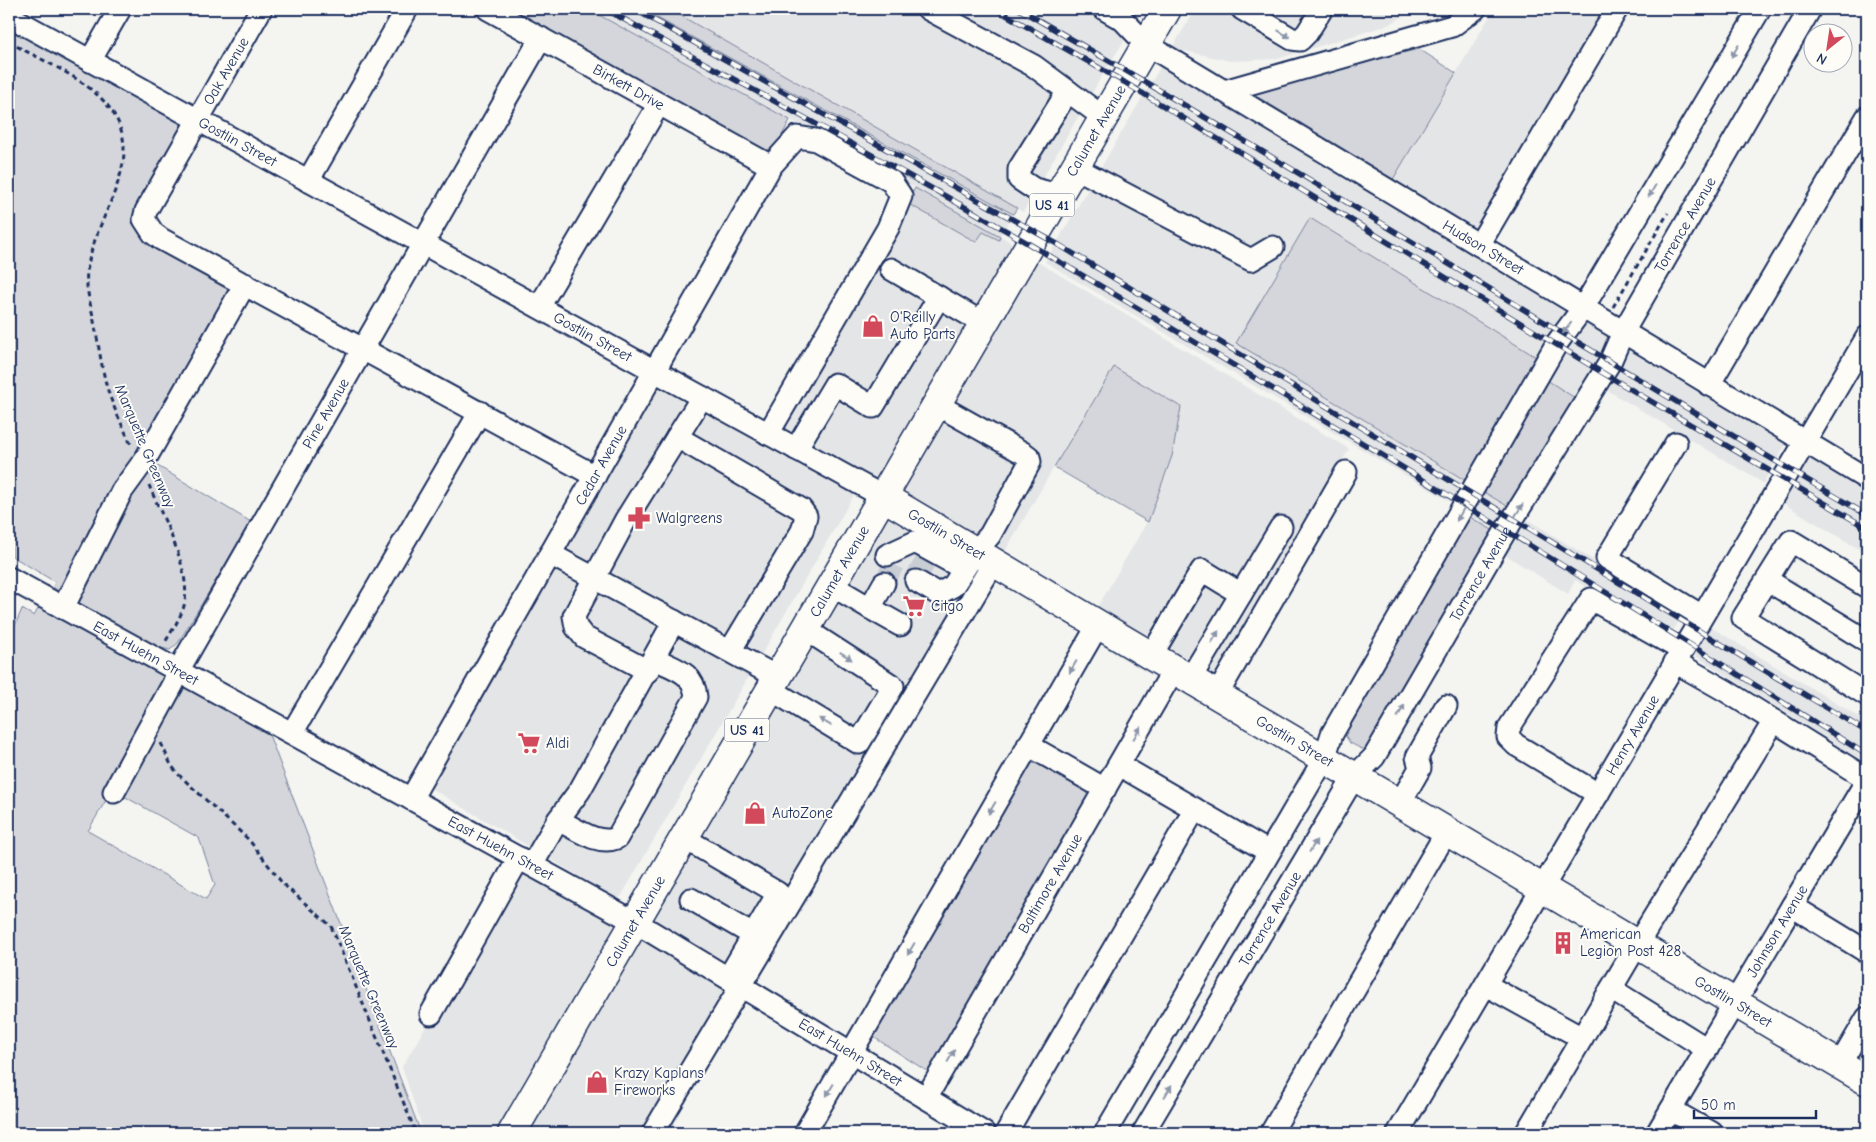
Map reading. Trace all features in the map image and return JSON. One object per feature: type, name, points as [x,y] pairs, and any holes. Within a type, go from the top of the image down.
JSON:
[{"type":"main road","name":"Calumet Avenue","points":[[512,1133],[1167,9]]},
{"type":"main road","name":"Gostlin Street","points":[[882,496],[972,567],[1098,624],[1867,1081]]},
{"type":"street","points":[[90,61],[120,9]]},
{"type":"street","name":"Oak Avenue","points":[[245,284],[161,239],[147,225],[144,219],[146,211],[261,9]]},
{"type":"street","points":[[308,181],[406,9]]},
{"type":"street","name":"Birkett Drive","points":[[488,9],[771,166]]},
{"type":"street","points":[[928,9],[1034,66],[1103,117]]},
{"type":"street","points":[[1242,9],[1292,39],[1300,40],[1308,34],[1322,9]]},
{"type":"street","points":[[1224,91],[1452,26],[1476,9]]},
{"type":"street","points":[[1479,246],[1616,9]]},
{"type":"street","points":[[1106,1133],[1324,759],[1337,726],[1557,343],[1582,308],[1760,9]]},
{"type":"street","name":"Torrence Avenue","points":[[1143,1133],[1354,777],[1374,757],[1506,530],[1610,362],[1623,332],[1810,9]]},
{"type":"street","name":"Hudson Street","points":[[1107,10],[1123,20],[1146,44],[1867,479]]},
{"type":"street","name":"Gostlin Street","points":[[9,16],[882,496]]},
{"type":"street","name":"Pine Avenue","points":[[114,792],[178,671],[541,38]]},
{"type":"street","points":[[1058,195],[1034,189],[1019,179],[1019,169],[1068,91]]},
{"type":"street","points":[[539,307],[659,104]]},
{"type":"street","points":[[1709,385],[1867,117]]},
{"type":"street","name":"Cedar Avenue","points":[[411,799],[771,166],[797,137],[816,140],[891,181],[901,196],[888,228],[768,434]]},
{"type":"street","points":[[1074,167],[1251,260],[1273,247]]},
{"type":"street","points":[[891,269],[983,323]]},
{"type":"street","points":[[63,608],[122,490],[141,465],[245,284],[595,476]]},
{"type":"street","points":[[796,449],[835,384],[874,406],[940,297]]},
{"type":"street","name":"Henry Avenue","points":[[1398,1133],[1867,337]]},
{"type":"street","points":[[558,820],[600,840],[609,841],[616,838],[696,697],[695,685],[689,676],[651,665],[584,637],[576,627],[574,616],[593,578],[702,397]]},
{"type":"street","points":[[653,1133],[735,982],[1028,467],[1029,457],[936,404]]},
{"type":"street","points":[[292,733],[480,412]]},
{"type":"street","points":[[677,436],[801,509],[806,516],[802,531],[730,651]]},
{"type":"street","points":[[1676,443],[1607,558],[1702,616]]},
{"type":"street","points":[[1217,695],[1346,472]]},
{"type":"street","points":[[1172,668],[1241,594],[1281,527]]},
{"type":"street","points":[[1867,586],[1791,541],[1743,618],[1867,694]]},
{"type":"street","points":[[865,605],[898,566],[915,542],[972,567]]},
{"type":"street","points":[[550,554],[730,651],[859,743],[893,686],[805,629]]},
{"type":"street","points":[[898,566],[938,594],[972,567]]},
{"type":"street","points":[[1172,668],[1202,570],[1241,594]]},
{"type":"street","name":"East Huehn Street","points":[[9,578],[635,922],[926,1098],[963,1128],[984,1133]]},
{"type":"street","points":[[1767,580],[1867,641]]},
{"type":"street","points":[[831,585],[900,626]]},
{"type":"street","points":[[1598,794],[1516,745],[1508,737],[1509,728],[1591,599],[1867,782]]},
{"type":"street","points":[[431,1014],[526,862],[580,790],[674,621]]},
{"type":"street","points":[[805,1133],[1098,624]]},
{"type":"street","name":"Baltimore Avenue","points":[[926,1098],[1119,765],[1172,668]]},
{"type":"street","points":[[1400,803],[1420,768],[1418,757],[1446,706]]},
{"type":"street","points":[[1526,1133],[1638,944],[1774,721]]},
{"type":"street","points":[[1028,746],[1105,789]]},
{"type":"street","points":[[1119,765],[1270,852]]},
{"type":"street","name":"Johnson Avenue","points":[[1657,1133],[1867,782]]},
{"type":"street","points":[[1006,1133],[1194,809]]},
{"type":"street","points":[[1271,1133],[1447,831]]},
{"type":"street","points":[[684,838],[778,893],[753,936],[735,982]]},
{"type":"street","points":[[691,899],[753,936]]},
{"type":"street","points":[[1792,906],[1867,952]]},
{"type":"street","points":[[1486,984],[1582,1038]]},
{"type":"street","points":[[1611,989],[1707,1049]]},
{"type":"street","points":[[1840,1064],[1867,1018]]},
{"type":"street","points":[[1671,1110],[1712,1133]]},
{"type":"path","name":"Marquette Greenway","points":[[9,42],[84,83],[100,95],[112,110],[121,126],[124,164],[94,243],[87,274],[87,288],[106,384],[184,570],[186,588],[179,618],[163,647]]},
{"type":"path","name":"Marquette Greenway","points":[[156,714],[159,740],[171,766],[250,840],[283,884],[331,926],[416,1133]]},
{"type":"shaded area","points":[[507,9],[588,9],[790,120],[777,145],[765,151]]},
{"type":"shaded area","points":[[588,9],[641,9],[1013,214],[1000,236],[1021,248],[880,491],[780,435],[915,188]]},
{"type":"shaded area","points":[[641,9],[669,9],[1017,208],[1013,214]]},
{"type":"shaded area","points":[[669,9],[1144,9],[1100,79],[1023,212]]},
{"type":"shaded area","points":[[1196,9],[1417,9],[1388,25],[1277,59],[1230,61],[1172,48]]},
{"type":"shaded area","points":[[1494,9],[1610,9],[1480,234],[1392,181]]},
{"type":"shaded area","points":[[9,28],[183,124],[132,223],[170,251],[236,287],[141,456],[251,522],[178,643],[170,650],[139,640],[108,625],[79,607],[53,587],[55,582],[12,556],[9,438]]},
{"type":"shaded area","points":[[1419,49],[1456,73],[1392,181],[1240,92]]},
{"type":"shaded area","points":[[1161,66],[1273,127],[1567,309],[1541,360],[1310,218],[1236,343],[1468,482],[1456,505],[1045,262]]},
{"type":"shaded area","points":[[915,188],[1000,236],[999,240],[983,232],[976,242],[907,203]]},
{"type":"shaded area","points":[[1310,218],[1541,360],[1468,482],[1236,343]]},
{"type":"shaded area","points":[[1028,256],[1349,449],[1200,704],[1082,634],[1147,522],[1054,467],[668,1133],[517,1133]]},
{"type":"shaded area","points":[[1584,321],[1612,340],[1578,400],[1547,380]]},
{"type":"shaded area","points":[[1626,343],[1787,442],[1763,483],[1602,387]]},
{"type":"shaded area","points":[[1114,367],[1181,407],[1172,456],[1148,522],[1054,467]]},
{"type":"shaded area","points":[[1547,380],[1578,400],[1514,510],[1482,491]]},
{"type":"shaded area","points":[[659,388],[854,495],[619,900],[427,786]]},
{"type":"shaded area","points":[[1810,454],[1867,489],[1867,554],[1781,502]]},
{"type":"shaded area","points":[[1482,491],[1514,510],[1499,534],[1468,516]]},
{"type":"shaded area","points":[[1468,516],[1499,534],[1369,748],[1362,749],[1350,743],[1345,735],[1346,726]]},
{"type":"shaded area","points":[[1525,518],[1683,615],[1669,637],[1575,580],[1568,594],[1504,554]]},
{"type":"shaded area","points":[[39,607],[178,676],[88,831],[206,899],[215,885],[199,838],[120,794],[177,692],[187,686],[268,732],[421,1133],[9,1133],[9,718],[13,630],[22,609],[34,616]]},
{"type":"shaded area","points":[[1709,626],[1867,722],[1867,749],[1861,760],[1694,655]]},
{"type":"shaded area","points":[[1039,763],[1088,792],[1089,796],[932,1071],[925,1070],[872,1036],[1029,765]]},
{"type":"shaded area","points":[[521,864],[629,924],[507,1133],[424,1133],[402,1067]]},
{"type":"tunnel","points":[[884,583],[896,560]]},
{"type":"tunnel","points":[[913,562],[931,573]]},
{"type":"railway","points":[[605,9],[1024,241],[1447,495],[1867,755]]},
{"type":"railway","points":[[634,9],[1059,245],[1867,732]]},
{"type":"railway","points":[[996,9],[1124,82],[1603,373],[1867,528]]},
{"type":"railway","points":[[1019,9],[1232,133],[1867,515]]},
{"type":"place","name":"O'Reilly Auto Parts","points":[[873,326]]},
{"type":"place","name":"Walgreens","points":[[639,518]]},
{"type":"place","name":"Citgo","points":[[914,606]]},
{"type":"place","name":"Aldi","points":[[529,743]]},
{"type":"place","name":"AutoZone","points":[[755,813]]},
{"type":"place","name":"American Legion Post 428","points":[[1563,943]]},
{"type":"place","name":"Krazy Kaplans Fireworks","points":[[597,1082]]}]
